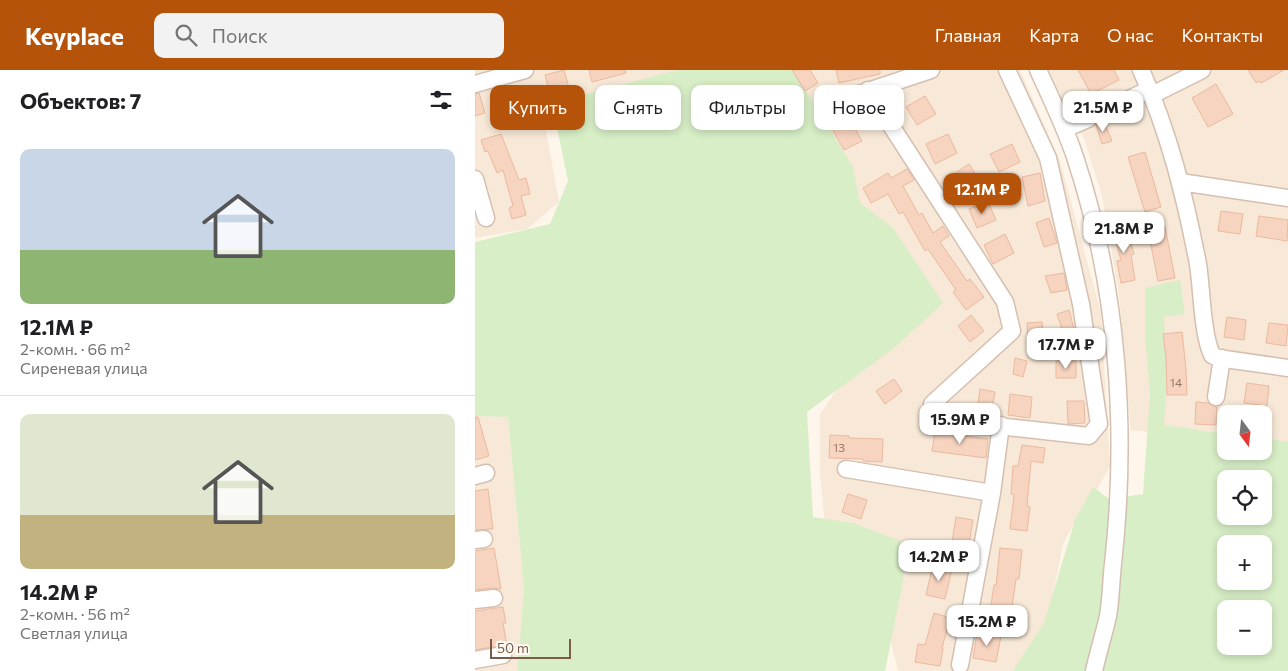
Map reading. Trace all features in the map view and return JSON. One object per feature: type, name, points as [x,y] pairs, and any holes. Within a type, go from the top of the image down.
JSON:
[{"type":"street","points":[[475,84],[525,70]]},
{"type":"street","points":[[884,85],[931,70]]},
{"type":"street","points":[[894,130],[1005,302],[1012,331],[932,404],[943,420],[1089,436],[1099,424],[1081,304],[1048,158],[1007,70]]},
{"type":"street","points":[[1038,70],[1065,130],[1077,165],[1101,254],[1114,342],[1120,464],[1119,513],[1108,616],[1094,671]]},
{"type":"street","points":[[1141,70],[1162,121],[1180,182],[1198,267],[1209,349],[1212,355],[1222,358],[1288,368]]},
{"type":"street","points":[[1065,130],[1202,70]]},
{"type":"street","points":[[475,179],[486,218]]},
{"type":"street","points":[[1180,182],[1288,198]]},
{"type":"street","points":[[1216,397],[1222,358]]},
{"type":"street","points":[[960,665],[992,493],[1001,425]]},
{"type":"street","points":[[846,469],[992,493]]},
{"type":"street","points":[[475,600],[494,598]]},
{"type":"street","points":[[475,660],[503,655]]},
{"type":"shaded area","points":[[475,70],[690,70],[633,85],[595,85],[595,95],[585,98],[585,85],[490,85],[490,130],[546,130],[559,202],[527,229],[475,238]]},
{"type":"shaded area","points":[[781,70],[1020,70],[1060,161],[1101,313],[1110,466],[1094,495],[1081,511],[1063,544],[1045,633],[1015,671],[898,671],[887,626],[825,525],[820,473],[820,414],[841,384],[864,217],[815,130],[904,130],[904,85],[814,85],[814,128],[804,111],[804,85],[789,85]]},
{"type":"shaded area","points":[[1046,70],[1288,70],[1288,448],[1273,447],[1273,405],[1217,405],[1217,440],[1131,430],[1119,294],[1102,196],[1084,138],[1064,106]]},
{"type":"shaded area","points":[[475,416],[508,417],[524,590],[517,671],[475,671]]},
{"type":"green space","points":[[678,70],[793,70],[802,85],[691,85],[691,130],[804,130],[804,88],[814,104],[814,130],[830,130],[853,167],[860,203],[893,228],[943,303],[894,348],[807,412],[813,517],[853,523],[910,545],[885,671],[517,671],[524,590],[508,417],[475,416],[475,242],[550,224],[568,181],[558,130],[585,130],[585,94],[595,92],[595,130],[681,130],[681,85],[621,85]]},
{"type":"green space","points":[[1180,280],[1185,314],[1164,317],[1167,373],[1164,425],[1217,433],[1217,460],[1273,460],[1273,440],[1288,442],[1288,671],[1013,671],[1044,623],[1075,520],[1093,487],[1109,499],[1143,494],[1150,394],[1145,332],[1145,288]]},
{"type":"building","points":[[564,70],[568,85],[548,85],[545,75]]},
{"type":"building","points":[[589,70],[625,70],[626,73],[592,82]]},
{"type":"building","points":[[792,70],[810,70],[818,83],[805,91],[804,85],[801,85]]},
{"type":"building","points":[[836,70],[880,70],[880,74],[839,83]]},
{"type":"building","points":[[1078,70],[1114,70],[1119,80],[1091,94]]},
{"type":"building","points":[[1248,70],[1284,70],[1261,83],[1260,81],[1256,83]]},
{"type":"building","points":[[1216,84],[1233,114],[1208,127],[1192,98]]},
{"type":"building","points":[[479,93],[485,113],[475,116],[475,94]]},
{"type":"building","points":[[925,96],[936,114],[917,125],[906,107]]},
{"type":"building","points":[[1097,122],[1104,122],[1112,141],[1102,144],[1096,125]]},
{"type":"building","points":[[833,130],[856,130],[862,141],[844,150]]},
{"type":"building","points":[[501,134],[519,180],[526,178],[530,194],[521,196],[526,215],[512,219],[509,208],[513,206],[503,170],[497,173],[488,151],[485,152],[481,140]]},
{"type":"building","points":[[948,134],[957,153],[935,164],[926,144]]},
{"type":"building","points":[[1012,144],[1020,162],[999,172],[990,154]]},
{"type":"building","points":[[1145,152],[1161,207],[1145,212],[1128,157]]},
{"type":"building","points":[[969,164],[980,181],[965,191],[954,174]]},
{"type":"building","points":[[907,169],[914,180],[903,186],[919,215],[922,213],[933,233],[943,226],[949,236],[940,242],[967,281],[970,279],[984,297],[966,310],[953,292],[956,290],[928,249],[925,251],[903,212],[899,214],[888,194],[871,203],[863,188],[888,173],[891,178]]},
{"type":"building","points":[[1040,173],[1045,201],[1028,206],[1022,177]]},
{"type":"building","points":[[988,202],[996,220],[977,228],[969,209]]},
{"type":"building","points":[[1221,211],[1243,214],[1240,234],[1218,231]]},
{"type":"building","points":[[1259,216],[1288,220],[1287,241],[1256,236]]},
{"type":"building","points":[[1049,218],[1057,243],[1044,247],[1036,223]]},
{"type":"building","points":[[1126,224],[1134,254],[1131,255],[1135,280],[1121,283],[1117,261],[1121,260],[1112,228]]},
{"type":"building","points":[[1165,227],[1175,278],[1158,281],[1148,230]]},
{"type":"building","points":[[1005,234],[1014,253],[993,264],[984,245]]},
{"type":"building","points":[[1064,273],[1067,290],[1051,293],[1045,276]]},
{"type":"building","points":[[1069,310],[1074,329],[1063,332],[1057,314]]},
{"type":"building","points":[[971,315],[984,331],[970,342],[958,326]]},
{"type":"building","points":[[1227,317],[1246,320],[1244,340],[1224,337]]},
{"type":"building","points":[[1042,322],[1043,341],[1028,342],[1027,323]]},
{"type":"building","points":[[1269,323],[1288,325],[1286,346],[1266,343]]},
{"type":"building","points":[[1182,332],[1187,395],[1167,395],[1163,334]]},
{"type":"building","points":[[1015,358],[1027,361],[1023,377],[1013,374]]},
{"type":"building","points":[[1056,361],[1076,361],[1076,378],[1056,378]]},
{"type":"building","points":[[894,379],[902,391],[885,404],[876,391]]},
{"type":"building","points":[[1247,383],[1269,386],[1267,405],[1244,403]]},
{"type":"building","points":[[980,389],[995,392],[991,413],[977,411]]},
{"type":"building","points":[[1010,394],[1032,397],[1030,418],[1008,415]]},
{"type":"building","points":[[1067,401],[1084,401],[1085,423],[1068,424]]},
{"type":"building","points":[[1196,402],[1208,403],[1217,407],[1216,425],[1195,424]]},
{"type":"building","points":[[475,417],[478,417],[489,456],[475,460]]},
{"type":"building","points":[[935,432],[988,439],[986,458],[932,451]]},
{"type":"building","points":[[830,435],[849,436],[849,438],[883,439],[882,462],[863,461],[863,459],[829,458]]},
{"type":"building","points":[[1022,445],[1045,448],[1043,463],[1031,461],[1027,506],[1030,507],[1027,531],[1010,529],[1014,495],[1011,494],[1013,466],[1018,466]]},
{"type":"building","points":[[488,489],[493,529],[475,530],[475,491]]},
{"type":"building","points":[[848,494],[867,500],[861,519],[842,512]]},
{"type":"building","points":[[956,517],[973,520],[969,544],[952,542]]},
{"type":"building","points":[[494,548],[501,589],[475,590],[475,551]]},
{"type":"building","points":[[1000,548],[1022,550],[1019,579],[1016,579],[1011,614],[990,611],[994,585],[996,585]]},
{"type":"building","points":[[933,564],[952,569],[945,599],[926,595]]},
{"type":"building","points":[[503,607],[506,623],[503,623],[507,646],[501,645],[475,650],[475,611]]},
{"type":"building","points":[[934,613],[950,618],[942,648],[940,666],[915,662],[918,644],[925,645]]},
{"type":"building","points":[[977,632],[1001,636],[996,662],[973,658]]}]
